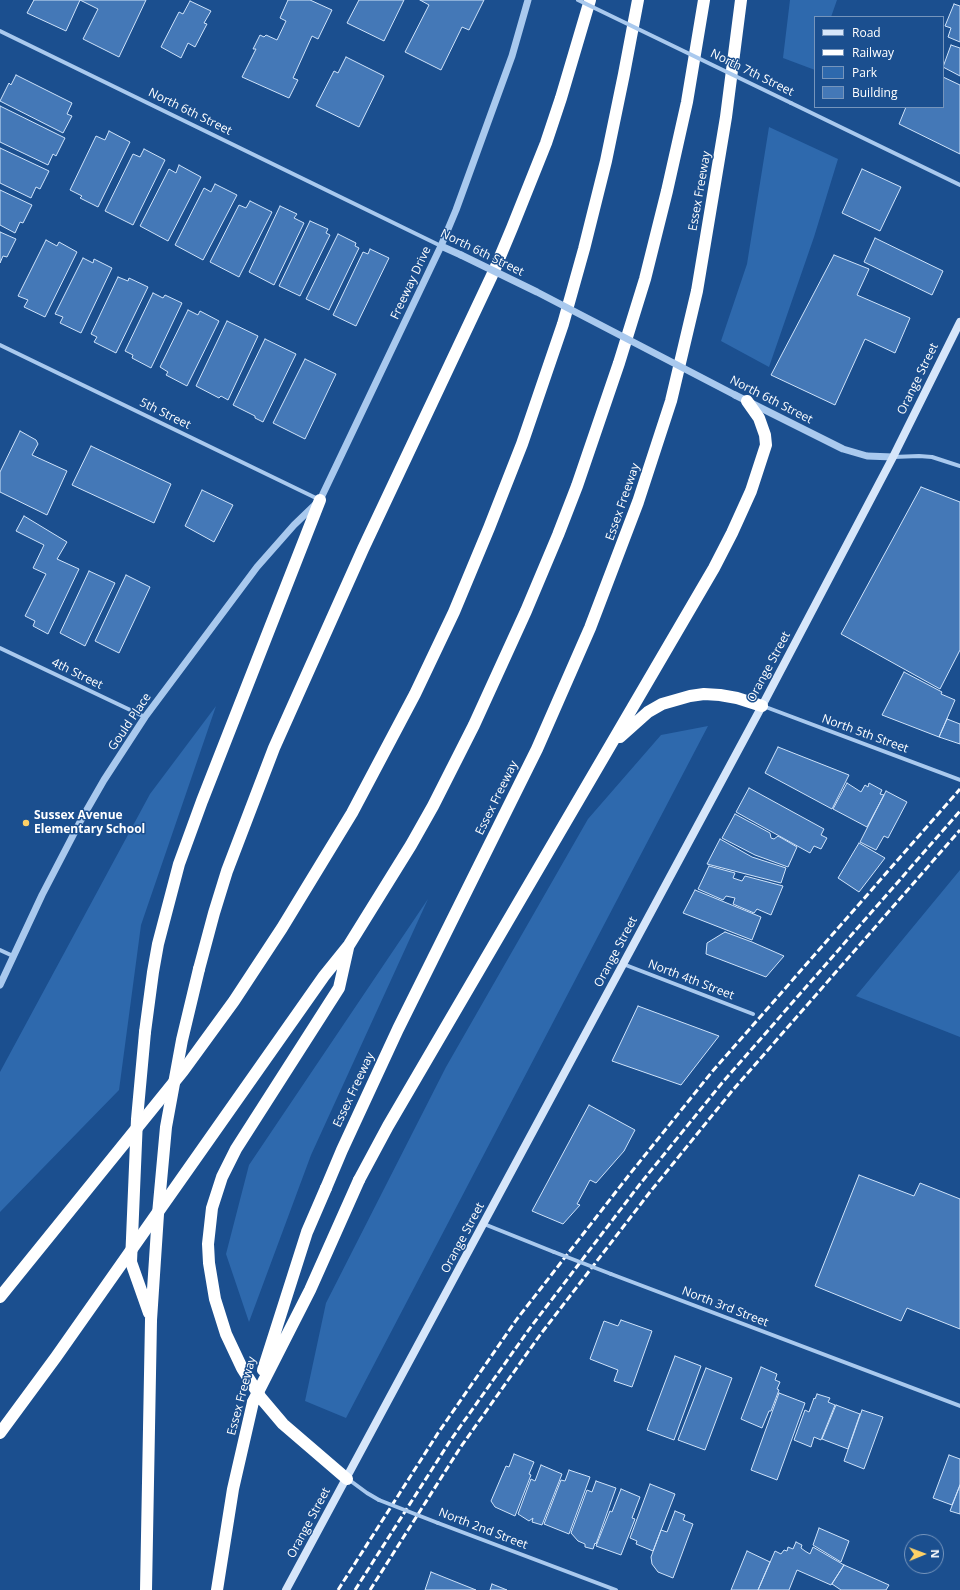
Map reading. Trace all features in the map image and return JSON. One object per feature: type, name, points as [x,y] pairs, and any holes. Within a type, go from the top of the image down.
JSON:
[{"type":"highway","points":[[146,1590],[151,1320],[158,1214],[166,1127],[182,1040],[214,913],[227,870],[274,748],[363,549],[494,271],[526,194],[561,98],[590,0]]},
{"type":"highway","points":[[0,1297],[183,1071],[234,1001],[282,928],[348,819],[396,733],[454,612],[489,528],[522,444],[563,324],[606,161],[638,0]]},
{"type":"highway","points":[[0,1433],[56,1357],[324,976],[349,945],[411,845],[433,806],[474,725],[542,576],[577,486],[620,363],[651,257],[678,146],[704,0]]},
{"type":"highway","name":"Essex Freeway","points":[[217,1590],[233,1489],[253,1402],[303,1243],[348,1136],[398,1029],[540,742],[590,628],[638,502],[671,401],[697,291],[726,117],[740,0]]},
{"type":"highway","points":[[253,1402],[310,1290],[359,1180],[388,1126],[714,568],[742,513],[766,446],[763,428],[759,418],[747,401]]},
{"type":"highway","points":[[151,1320],[131,1262],[137,1119],[145,1032],[158,944],[179,864],[202,801],[320,500]]},
{"type":"highway","points":[[604,755],[622,734],[648,712],[662,704],[676,699],[690,696],[712,695],[737,698],[762,706]]},
{"type":"highway","points":[[347,1478],[279,1420],[261,1398],[242,1368],[226,1334],[215,1299],[209,1268],[208,1244],[212,1208],[222,1177],[236,1150],[339,988],[349,945]]},
{"type":"main road","name":"Orange Street","points":[[286,1590],[762,706],[893,457],[960,322]]},
{"type":"street","name":"Freeway Drive","points":[[320,500],[441,246],[481,144],[512,56],[528,0]]},
{"type":"street","name":"North 7th Street","points":[[578,0],[960,185]]},
{"type":"street","name":"North 6th Street","points":[[0,32],[537,292],[843,449],[867,456],[932,457],[960,466]]},
{"type":"street","name":"5th Street","points":[[0,345],[320,500]]},
{"type":"street","name":"Gould Place","points":[[0,985],[81,820],[104,780],[145,717],[257,567],[294,525],[320,500]]},
{"type":"street","name":"4th Street","points":[[0,648],[145,717]]},
{"type":"street","name":"North 5th Street","points":[[762,706],[959,780]]},
{"type":"street","points":[[0,950],[13,956]]},
{"type":"street","name":"North 4th Street","points":[[623,964],[753,1014]]},
{"type":"street","name":"North 3rd Street","points":[[484,1224],[611,1274],[960,1406]]},
{"type":"street","name":"North 2nd Street","points":[[347,1478],[379,1500],[616,1590]]},
{"type":"green space","points":[[790,0],[837,0],[831,16],[814,16],[814,70],[783,58]]},
{"type":"green space","points":[[769,127],[838,159],[814,237],[769,367],[721,341],[747,264]]},
{"type":"green space","points":[[216,706],[141,925],[119,1090],[0,1212],[0,1072],[150,794]]},
{"type":"green space","points":[[708,726],[346,1418],[305,1401],[326,1303],[446,1067],[588,819],[661,735]]},
{"type":"green space","points":[[960,870],[960,1037],[856,996]]},
{"type":"green space","points":[[428,899],[311,1155],[249,1322],[226,1254],[249,1165]]},
{"type":"building","points":[[34,0],[80,0],[66,31],[27,13]]},
{"type":"building","points":[[80,0],[146,0],[119,57],[83,39],[98,9]]},
{"type":"building","points":[[288,0],[310,0],[332,10],[318,39],[312,36],[293,78],[298,80],[289,98],[242,77],[256,49],[253,49],[260,35],[264,37],[266,35],[277,40],[286,21],[280,18]]},
{"type":"building","points":[[359,0],[404,0],[384,41],[347,23]]},
{"type":"building","points":[[420,0],[484,0],[469,30],[462,27],[441,70],[405,52],[429,5]]},
{"type":"building","points":[[190,1],[211,11],[204,23],[207,24],[195,47],[188,43],[181,58],[161,47],[179,12],[183,14]]},
{"type":"building","points":[[954,4],[960,6],[960,42],[948,37],[951,28],[945,26]]},
{"type":"building","points":[[951,45],[960,48],[960,76],[944,68]]},
{"type":"building","points":[[346,57],[384,76],[359,127],[316,106],[334,71],[338,73]]},
{"type":"building","points":[[16,75],[72,103],[67,114],[72,116],[63,133],[0,101],[9,83],[11,85]]},
{"type":"building","points":[[944,77],[960,85],[960,154],[899,124],[906,108],[944,108]]},
{"type":"building","points":[[0,106],[65,138],[56,156],[53,154],[48,165],[0,142]]},
{"type":"building","points":[[109,131],[130,142],[98,207],[80,198],[82,196],[70,190],[96,136],[105,140]]},
{"type":"building","points":[[0,148],[49,171],[40,189],[36,187],[31,198],[0,183]]},
{"type":"building","points":[[144,149],[165,160],[133,225],[105,211],[133,154],[140,157]]},
{"type":"building","points":[[179,165],[201,177],[168,241],[140,226],[169,169],[176,173]]},
{"type":"building","points":[[862,169],[901,187],[880,231],[842,213]]},
{"type":"building","points":[[215,184],[237,195],[203,260],[175,245],[204,188],[211,192]]},
{"type":"building","points":[[0,190],[32,205],[23,223],[20,222],[15,233],[0,225]]},
{"type":"building","points":[[250,201],[272,212],[239,277],[210,262],[239,205],[246,208]]},
{"type":"building","points":[[280,206],[297,214],[294,218],[304,223],[274,285],[249,272]]},
{"type":"building","points":[[310,221],[328,229],[326,233],[330,235],[300,296],[279,286]]},
{"type":"building","points":[[0,232],[16,239],[7,257],[3,256],[0,263]]},
{"type":"building","points":[[338,234],[356,243],[355,246],[359,248],[329,310],[306,299]]},
{"type":"building","points":[[875,238],[943,271],[932,295],[864,262]]},
{"type":"building","points":[[46,240],[57,246],[59,242],[77,252],[45,317],[24,307],[28,300],[18,296]]},
{"type":"building","points":[[370,249],[389,258],[356,326],[333,315],[363,252],[368,254]]},
{"type":"building","points":[[834,255],[869,269],[857,295],[910,318],[895,353],[865,339],[835,405],[771,375]]},
{"type":"building","points":[[83,258],[93,263],[94,259],[112,268],[81,333],[60,323],[63,317],[55,314]]},
{"type":"building","points":[[118,277],[128,281],[129,278],[148,287],[116,353],[94,342],[97,337],[91,334]]},
{"type":"building","points":[[153,293],[163,298],[165,295],[182,303],[151,368],[132,358],[133,355],[125,351]]},
{"type":"building","points":[[188,310],[198,315],[200,311],[219,321],[187,386],[166,375],[168,372],[160,367]]},
{"type":"building","points":[[227,321],[258,336],[228,400],[221,396],[219,398],[196,386]]},
{"type":"building","points":[[265,339],[296,354],[263,422],[255,418],[255,416],[233,405]]},
{"type":"building","points":[[305,359],[336,374],[305,439],[273,423]]},
{"type":"building","points":[[20,431],[36,440],[38,444],[32,455],[67,471],[47,515],[0,492],[0,472]]},
{"type":"building","points":[[91,446],[171,484],[154,523],[72,485]]},
{"type":"building","points":[[921,487],[960,502],[960,650],[940,689],[841,634]]},
{"type":"building","points":[[202,490],[233,505],[214,542],[185,526]]},
{"type":"building","points":[[24,516],[67,542],[57,559],[79,569],[48,634],[33,626],[35,621],[25,616],[46,574],[33,568],[44,545],[16,531]]},
{"type":"building","points":[[89,571],[115,583],[85,646],[60,633]]},
{"type":"building","points":[[126,575],[150,587],[119,653],[95,641]]},
{"type":"building","points":[[904,672],[942,692],[941,694],[955,700],[939,737],[882,715]]},
{"type":"building","points":[[947,719],[960,724],[960,744],[939,737]]},
{"type":"building","points":[[778,747],[849,775],[832,809],[765,773]]},
{"type":"building","points":[[847,783],[861,792],[865,785],[868,787],[869,783],[882,790],[880,794],[884,795],[867,827],[833,809]]},
{"type":"building","points":[[749,788],[824,829],[821,835],[827,838],[821,849],[814,846],[810,853],[736,812]]},
{"type":"building","points":[[886,791],[907,802],[888,838],[884,836],[876,850],[860,842]]},
{"type":"building","points":[[735,814],[770,833],[771,838],[774,839],[778,836],[797,847],[788,867],[755,855],[722,838]]},
{"type":"building","points":[[720,839],[752,857],[786,868],[781,883],[707,864]]},
{"type":"building","points":[[859,843],[885,858],[859,892],[838,878]]},
{"type":"building","points":[[709,866],[735,873],[733,878],[742,881],[745,876],[783,886],[771,915],[757,909],[754,913],[733,904],[735,898],[726,896],[723,900],[698,889]]},
{"type":"building","points":[[695,890],[761,917],[752,940],[683,913]]},
{"type":"building","points":[[725,932],[784,956],[766,977],[706,954],[707,943]]},
{"type":"building","points":[[638,1006],[719,1036],[681,1085],[612,1061]]},
{"type":"building","points":[[589,1105],[635,1130],[624,1151],[596,1183],[590,1180],[577,1204],[580,1205],[563,1224],[532,1211]]},
{"type":"building","points":[[859,1175],[914,1196],[920,1183],[960,1199],[960,1329],[907,1308],[901,1321],[815,1286]]},
{"type":"building","points":[[621,1320],[652,1331],[632,1387],[614,1381],[618,1370],[590,1359],[604,1321],[618,1326]]},
{"type":"building","points":[[675,1356],[701,1366],[674,1440],[647,1430]]},
{"type":"building","points":[[761,1367],[777,1374],[775,1380],[780,1382],[777,1389],[779,1390],[771,1411],[769,1411],[762,1428],[741,1419]]},
{"type":"building","points":[[706,1368],[732,1378],[705,1450],[678,1440]]},
{"type":"building","points":[[779,1393],[805,1403],[777,1480],[751,1470]]},
{"type":"building","points":[[817,1394],[830,1398],[828,1402],[835,1405],[821,1440],[814,1437],[811,1447],[794,1440],[805,1410],[809,1412]]},
{"type":"building","points":[[836,1405],[860,1414],[848,1449],[822,1439]]},
{"type":"building","points":[[862,1410],[883,1417],[864,1469],[844,1461]]},
{"type":"building","points":[[514,1454],[534,1462],[529,1474],[531,1475],[515,1516],[495,1507],[491,1501],[506,1466],[509,1467]]},
{"type":"building","points":[[949,1455],[960,1459],[960,1485],[952,1505],[933,1498]]},
{"type":"building","points":[[541,1465],[562,1474],[542,1525],[532,1522],[533,1518],[529,1521],[518,1514],[531,1479],[535,1481]]},
{"type":"building","points":[[569,1470],[590,1477],[569,1534],[544,1524],[561,1480],[565,1481]]},
{"type":"building","points":[[596,1481],[616,1488],[593,1549],[585,1547],[585,1544],[578,1541],[571,1533],[587,1490],[592,1492]]},
{"type":"building","points":[[650,1484],[675,1494],[653,1551],[636,1544],[637,1541],[630,1538]]},
{"type":"building","points":[[960,1485],[960,1514],[950,1511]]},
{"type":"building","points":[[621,1489],[640,1497],[632,1518],[635,1519],[621,1555],[596,1546],[610,1511],[612,1512]]},
{"type":"building","points":[[675,1511],[685,1515],[683,1520],[693,1524],[673,1578],[658,1572],[652,1564],[651,1557],[661,1530],[667,1532]]},
{"type":"building","points":[[819,1528],[849,1541],[841,1562],[813,1545]]},
{"type":"building","points":[[796,1542],[802,1545],[801,1548],[810,1554],[813,1547],[844,1565],[831,1585],[797,1570],[789,1590],[758,1590],[775,1551],[781,1554],[784,1550],[787,1551],[788,1547],[793,1549]]},
{"type":"building","points":[[747,1551],[770,1562],[758,1590],[731,1590]]},
{"type":"building","points":[[844,1565],[889,1585],[886,1590],[841,1590],[832,1584]]},
{"type":"building","points":[[431,1572],[476,1590],[425,1590]]},
{"type":"building","points":[[492,1584],[507,1590],[490,1590]]},
{"type":"railway","points":[[338,1590],[438,1433],[517,1319],[629,1175],[711,1073],[960,789]]},
{"type":"railway","points":[[355,1590],[450,1441],[530,1328],[640,1184],[722,1083],[960,811]]},
{"type":"railway","points":[[370,1590],[460,1448],[540,1335],[650,1192],[732,1091],[960,830]]},
{"type":"place","name":"Sussex Avenue Elementary School","points":[[26,823]]}]
